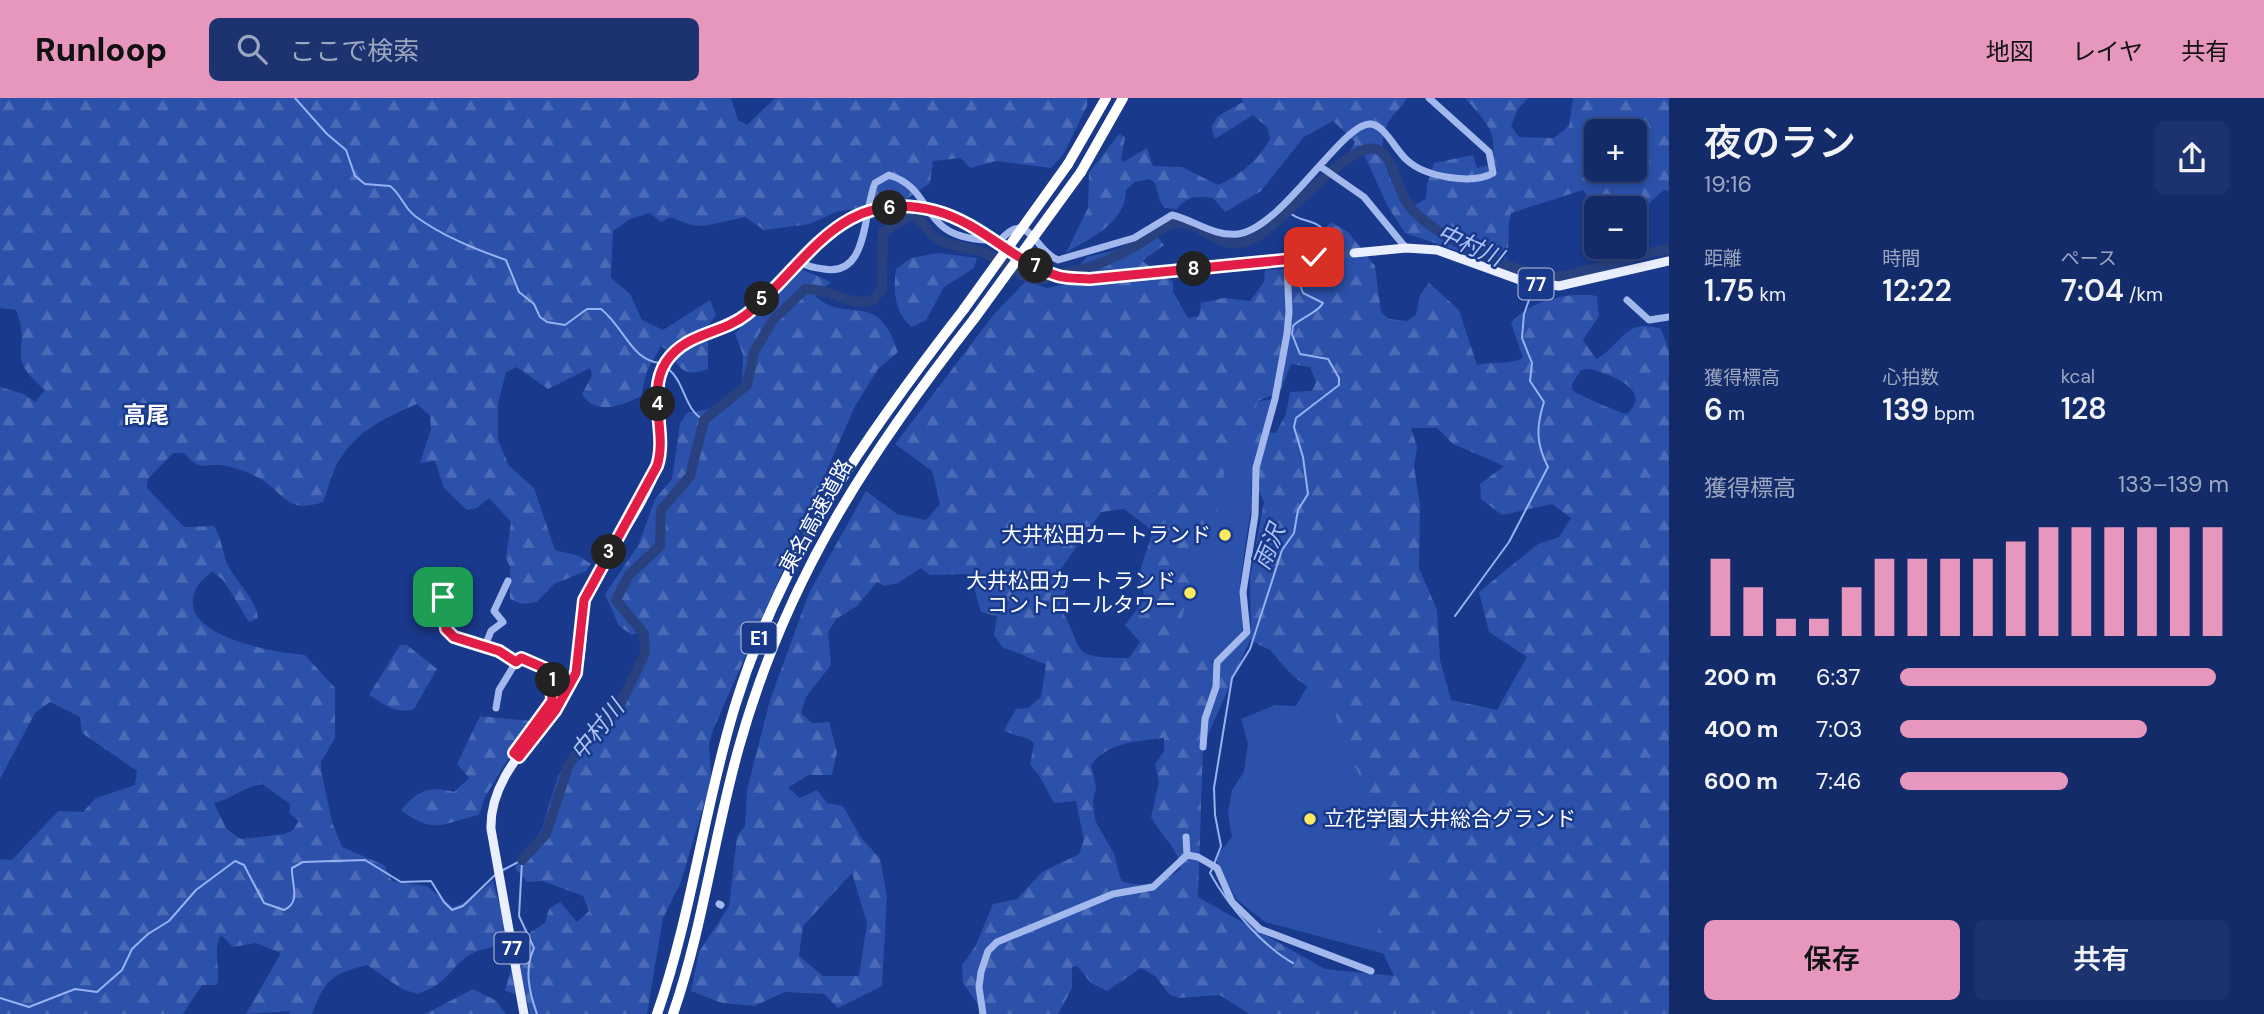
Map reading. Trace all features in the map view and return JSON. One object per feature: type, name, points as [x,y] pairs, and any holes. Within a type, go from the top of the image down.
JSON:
[{"type":"highway","points":[[1068,164],[1098,98]]},
{"type":"highway","name":"東名高速道路","points":[[657,1014],[679,940],[731,719],[777,594],[809,530],[862,444],[964,309],[1068,164],[1106,98]]},
{"type":"highway","name":"東名高速道路","points":[[673,1014],[696,934],[739,748],[783,620],[823,537],[856,480],[914,396],[1081,172],[1123,98]]},
{"type":"main road","name":"77","points":[[524,1014],[491,829],[492,804],[499,786],[555,711],[576,673],[584,600],[657,466],[662,448],[657,391],[666,362],[679,346],[746,315],[836,226],[867,213],[890,208],[926,209],[952,217],[1060,276],[1090,279],[1314,257]]},
{"type":"main road","name":"77","points":[[1354,253],[1406,248],[1437,250],[1520,280],[1559,286],[1669,261]]},
{"type":"street","points":[[998,243],[1011,229],[1017,228],[1030,232],[1051,257],[1067,260],[1134,239],[1160,219],[1172,215],[1210,230],[1237,234],[1255,229],[1323,168],[1359,128],[1373,124],[1407,161],[1418,168],[1471,181],[1493,173],[1489,152],[1429,98]]},
{"type":"street","points":[[1323,168],[1364,197],[1406,248]]},
{"type":"street","points":[[798,261],[806,266],[834,271],[852,264],[859,250],[875,183],[889,175],[911,187],[926,209],[949,233],[962,239],[986,240],[987,237]]},
{"type":"street","points":[[1203,747],[1205,719],[1213,698],[1217,662],[1247,632],[1243,592],[1255,515],[1256,468],[1275,399],[1288,323],[1286,260]]},
{"type":"street","points":[[1627,300],[1649,320],[1669,317]]},
{"type":"street","points":[[485,646],[491,631],[503,622],[494,611],[508,581]]},
{"type":"street","points":[[423,596],[443,597],[446,629],[454,637],[485,646],[516,662]]},
{"type":"street","points":[[496,708],[499,690],[516,662],[521,658],[547,667],[553,676],[552,701],[514,753],[519,757]]},
{"type":"street","points":[[1185,837],[1187,855]]},
{"type":"street","points":[[1187,855],[1198,857],[1217,867],[1232,902],[1260,929],[1371,971]]},
{"type":"street","points":[[983,1014],[980,980],[985,956],[993,946],[1011,935],[1112,894],[1153,887],[1187,855]]},
{"type":"green space","points":[[0,98],[731,98],[738,120],[747,125],[775,98],[1087,98],[1087,106],[1063,155],[1051,168],[996,161],[970,168],[961,158],[933,161],[930,183],[905,200],[836,212],[810,224],[764,230],[745,217],[704,226],[691,225],[670,217],[662,222],[649,213],[630,219],[613,231],[611,278],[630,294],[642,320],[663,330],[710,300],[716,315],[708,326],[708,369],[698,372],[685,370],[661,346],[647,371],[641,396],[609,407],[594,405],[582,394],[592,375],[590,368],[548,389],[517,367],[506,372],[498,404],[498,440],[509,466],[534,488],[555,550],[579,556],[591,564],[586,571],[554,584],[537,602],[522,604],[510,599],[510,567],[506,558],[511,522],[489,498],[477,508],[467,510],[444,488],[435,461],[420,463],[431,429],[430,416],[417,404],[381,421],[351,444],[336,466],[323,502],[300,506],[286,500],[253,475],[226,466],[195,464],[184,453],[173,453],[148,479],[147,488],[184,527],[214,526],[227,564],[250,598],[258,618],[249,622],[224,581],[212,571],[197,587],[193,604],[199,618],[212,630],[230,639],[251,646],[305,655],[335,688],[335,738],[321,762],[321,770],[332,822],[342,847],[384,865],[392,881],[427,886],[453,907],[470,900],[493,881],[504,922],[501,940],[495,946],[465,958],[443,980],[417,994],[402,989],[367,965],[337,975],[331,980],[321,993],[312,1014],[289,1014],[290,1011],[246,1014],[281,953],[256,943],[233,947],[221,935],[217,947],[217,985],[202,985],[183,1014],[0,1014],[0,859],[12,860],[58,811],[83,812],[96,798],[135,785],[137,771],[82,733],[80,717],[50,702],[35,713],[0,779],[0,387],[24,394],[35,402],[45,390],[32,378],[21,360],[22,335],[16,310],[0,308]],"holes":[[[262,784],[290,804],[289,813],[299,821],[292,831],[240,839],[226,828],[214,803]]]},
{"type":"green space","points":[[1242,98],[1407,98],[1387,125],[1383,147],[1387,169],[1406,210],[1426,199],[1427,184],[1434,163],[1473,155],[1477,168],[1489,165],[1492,136],[1484,121],[1465,98],[1528,98],[1518,109],[1511,126],[1519,137],[1554,138],[1569,126],[1573,98],[1669,98],[1669,191],[1664,190],[1647,205],[1647,196],[1587,196],[1583,190],[1511,213],[1507,254],[1503,266],[1405,233],[1387,205],[1365,156],[1350,151],[1355,142],[1333,121],[1304,137],[1261,191],[1225,212],[1213,198],[1207,197],[1189,199],[1177,209],[1165,208],[1155,183],[1150,179],[1135,182],[1126,190],[1120,212],[1114,220],[1096,235],[1066,253],[1088,208],[1089,173],[1119,134],[1125,137],[1121,160],[1123,162],[1147,148],[1153,166],[1182,167],[1218,185],[1248,166],[1270,139],[1267,127],[1253,115],[1215,139],[1211,127],[1218,116],[1243,102]]},
{"type":"green space","points":[[1331,222],[1348,232],[1375,266],[1381,312],[1389,319],[1407,321],[1416,315],[1420,295],[1429,283],[1459,310],[1477,365],[1523,358],[1511,323],[1518,315],[1550,299],[1575,295],[1597,296],[1599,316],[1583,340],[1596,359],[1631,330],[1649,326],[1661,329],[1669,350],[1669,1014],[1249,1014],[1220,995],[1179,998],[1170,995],[1155,976],[1141,968],[1107,991],[1091,983],[1077,966],[1072,967],[1072,988],[1058,1014],[978,1014],[980,1007],[963,983],[962,965],[975,947],[993,904],[1017,899],[1042,872],[1079,854],[1084,840],[1076,801],[1054,803],[1039,775],[1030,765],[1034,743],[1004,730],[1016,709],[1028,708],[1041,697],[1046,664],[1003,648],[994,635],[997,616],[981,612],[970,574],[930,575],[921,568],[898,583],[884,586],[877,582],[857,606],[836,619],[828,632],[831,665],[806,697],[801,713],[812,723],[829,722],[837,752],[832,775],[808,775],[788,788],[800,798],[817,790],[827,803],[843,806],[860,836],[880,859],[887,896],[882,986],[838,1008],[824,994],[785,992],[754,1006],[722,1003],[691,991],[699,952],[729,906],[737,836],[745,826],[747,790],[770,700],[809,593],[866,491],[897,514],[926,520],[940,504],[932,471],[895,444],[995,313],[1026,281],[1047,288],[1063,285],[1087,257],[1117,250],[1153,231],[1164,245],[1142,261],[1173,282],[1173,292],[1188,318],[1199,316],[1201,303],[1224,298],[1250,301],[1264,282],[1265,270],[1298,269],[1312,242]],"holes":[[[1291,364],[1310,367],[1316,382],[1312,391],[1290,392],[1286,414],[1276,433],[1260,431],[1249,446],[1248,469],[1264,502],[1250,578],[1251,633],[1218,665],[1192,656],[1181,621],[1202,547],[1218,509],[1229,444],[1245,442],[1258,401],[1280,392]],[[1591,369],[1626,384],[1635,397],[1634,405],[1627,414],[1572,390],[1572,384],[1581,370]],[[1411,428],[1437,428],[1453,444],[1504,466],[1480,484],[1481,499],[1502,515],[1552,504],[1571,518],[1559,537],[1538,544],[1479,592],[1489,632],[1527,657],[1497,710],[1451,700],[1440,660],[1437,610],[1419,568],[1420,505],[1414,467],[1417,447]],[[1124,509],[1153,531],[1139,574],[1145,599],[1125,625],[1140,642],[1129,658],[1095,656],[1080,648],[1059,606],[1068,588],[1058,573],[1101,512]],[[1250,640],[1270,650],[1292,675],[1333,706],[1346,749],[1375,806],[1390,828],[1377,940],[1394,976],[1325,969],[1198,897],[1203,746]],[[1164,738],[1164,751],[1155,764],[1159,782],[1151,817],[1173,848],[1181,869],[1160,881],[1137,884],[1121,881],[1114,854],[1095,820],[1093,801],[1096,787],[1091,765],[1098,757],[1115,747]],[[852,873],[867,923],[859,976],[823,976],[799,956],[803,926]]]},
{"type":"green space","points":[[938,253],[977,258],[974,268],[944,287],[926,320],[912,327],[901,315],[896,301],[896,269],[911,258]]},
{"type":"green space","points":[[801,269],[831,282],[815,296],[827,304],[861,311],[881,320],[890,332],[898,352],[878,369],[855,406],[713,730],[709,745],[711,773],[708,791],[681,882],[663,918],[647,1014],[530,1014],[526,997],[505,991],[519,940],[545,923],[549,909],[560,902],[577,922],[589,911],[583,896],[543,881],[527,882],[515,868],[542,829],[558,776],[573,750],[595,743],[636,673],[647,639],[640,631],[632,635],[619,626],[605,594],[639,544],[655,499],[672,479],[680,423],[688,412],[718,405],[742,387],[743,355],[735,333]]},
{"type":"green space","name":"大井松田カートランド","points":[[1272,399],[1252,470],[1251,508],[1240,583],[1242,634],[1208,665],[1189,657],[1181,630],[1182,598],[1223,446],[1244,404]]},
{"type":"green space","points":[[400,645],[407,645],[437,669],[414,709],[401,711],[390,708],[369,695]]},
{"type":"green space","name":"立花学園大井総合グランド","points":[[1312,678],[1341,712],[1395,825],[1385,954],[1265,922],[1236,899],[1215,858],[1232,837],[1228,813],[1232,790],[1244,772],[1248,744],[1241,719],[1275,705],[1296,706]]},
{"type":"green space","points":[[480,716],[531,721],[485,797],[479,815],[447,824],[431,825],[401,810],[424,791],[437,789],[454,792],[469,778],[457,764]]},
{"type":"green space","points":[[473,989],[495,1000],[506,1014],[425,1014]]},
{"type":"waterway","points":[[295,98],[327,134],[346,150],[355,176],[365,184],[390,186],[411,213],[425,223],[459,241],[506,260],[519,292],[534,304],[540,317],[547,322],[565,325],[587,309],[601,309],[642,356],[660,363]]},
{"type":"waterway","name":"中村川","points":[[522,860],[546,834],[569,764],[583,745],[616,713],[645,653],[644,634],[616,600],[629,575],[660,546],[661,510],[690,476],[704,420],[747,385],[754,352],[773,320],[805,289],[823,291],[855,301],[873,300],[882,289],[883,232],[912,215],[939,240],[982,252],[1027,277],[1046,279],[1104,262],[1175,223],[1191,225],[1223,242],[1243,242],[1255,238],[1333,170],[1364,150],[1376,149],[1387,158],[1407,203],[1418,215],[1455,241],[1524,271],[1545,276],[1561,276],[1669,249]]},
{"type":"waterway","name":"雨沢","points":[[1287,210],[1325,231],[1299,255]]},
{"type":"waterway","name":"雨沢","points":[[1214,864],[1221,846],[1215,815],[1214,788],[1232,678],[1250,649],[1282,550],[1294,533],[1298,510],[1308,494],[1303,457],[1294,427],[1296,418],[1339,385],[1339,378],[1328,359],[1300,354],[1292,334],[1293,326],[1323,303],[1303,293],[1295,272],[1296,263]]},
{"type":"waterway","name":"中村川","points":[[1536,280],[1538,274]]},
{"type":"waterway","points":[[1455,616],[1509,542],[1548,467],[1538,435],[1544,402],[1530,381],[1532,363],[1522,338],[1524,314],[1534,286]]},
{"type":"waterway","points":[[667,368],[678,380],[692,409],[704,420]]},
{"type":"waterway","name":"中村川","points":[[0,998],[29,1007],[75,989],[97,992],[122,970],[132,949],[148,934],[169,921],[196,890],[235,861],[244,865],[264,903],[284,910],[293,902],[294,897],[292,868],[303,862],[365,860],[401,882],[431,881],[452,910],[463,906],[495,875]]},
{"type":"waterway","name":"中村川","points":[[503,870],[522,860]]},
{"type":"waterway","points":[[522,861],[519,916],[534,948],[529,964],[529,981],[537,1014]]},
{"type":"waterway","name":"雨沢","points":[[1212,869],[1210,873],[1217,885],[1246,923],[1269,946],[1293,963]]},
{"type":"tunnel","points":[[1314,257],[1354,253]]},
{"type":"place","name":"大井松田カートランド","points":[[1225,535]]},
{"type":"place","name":"大井松田カートランド コントロールタワー","points":[[1190,593]]},
{"type":"place","name":"立花学園大井総合グランド","points":[[1310,819]]},
{"type":"district","name":"高尾","points":[[146,415]]},
{"type":"route","points":[[443,597],[444,622],[446,629],[454,637],[463,642],[471,641],[499,651],[516,662],[521,658],[551,671],[552,701],[514,753],[519,757],[555,711],[576,673],[580,656],[584,600],[591,583],[650,483],[661,456],[657,391],[666,362],[679,346],[694,337],[728,325],[746,315],[815,243],[836,226],[867,213],[908,207],[939,212],[977,230],[1039,268],[1060,276],[1090,279],[1314,257]]}]
